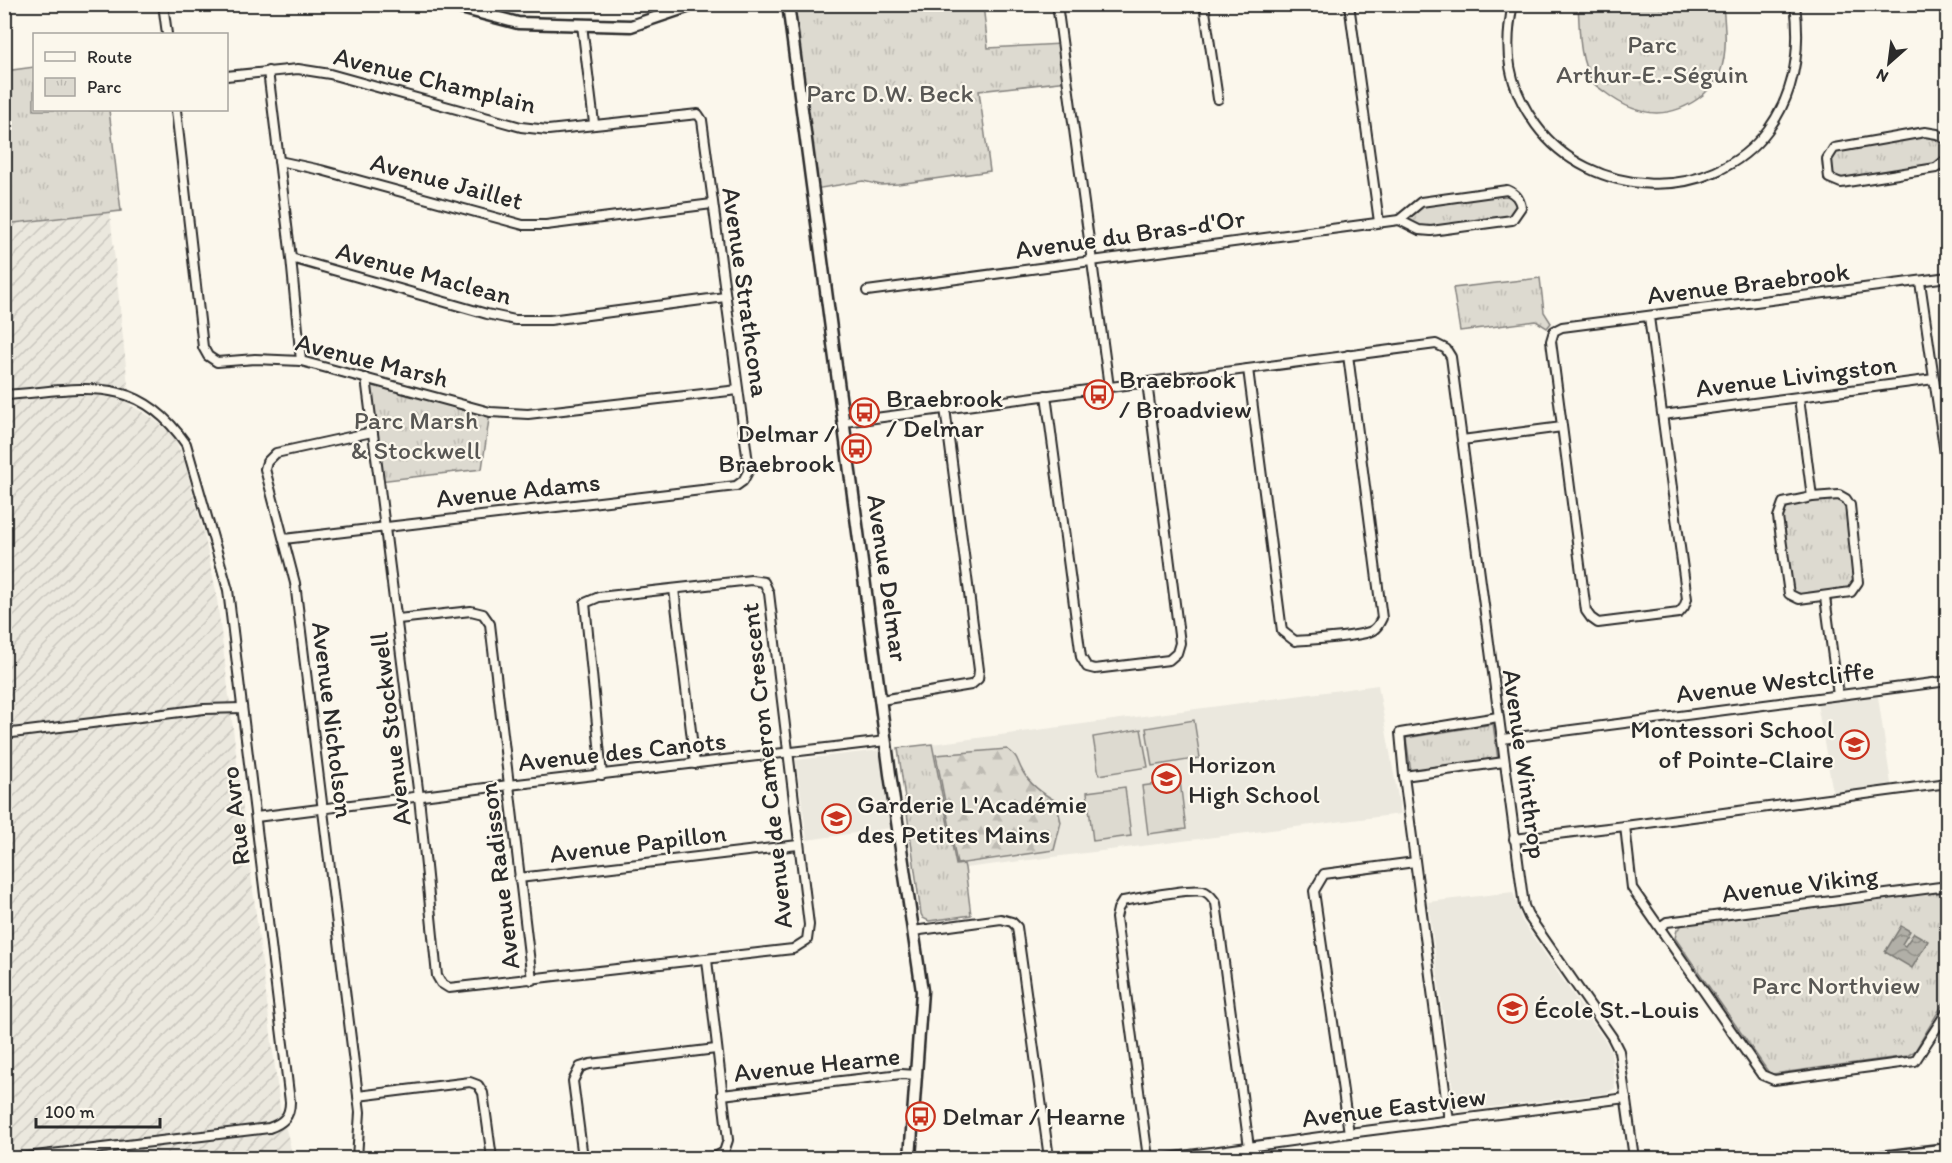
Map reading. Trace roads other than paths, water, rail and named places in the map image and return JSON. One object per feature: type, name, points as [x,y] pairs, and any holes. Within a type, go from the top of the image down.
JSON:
[{"type":"street","points":[[163,4],[167,33]]},
{"type":"street","points":[[446,4],[465,7],[518,23],[582,26],[631,26],[696,4]]},
{"type":"street","name":"Avenue Delmar","points":[[789,4],[886,741],[922,991],[910,1158]]},
{"type":"street","points":[[1057,4],[1109,387]]},
{"type":"street","points":[[1204,4],[1218,99]]},
{"type":"street","points":[[1349,4],[1379,222]]},
{"type":"street","points":[[1512,4],[1507,40],[1508,58],[1522,104],[1546,138],[1569,158],[1597,173],[1626,182],[1659,185],[1680,182],[1726,166],[1747,151],[1767,130],[1787,94],[1796,67],[1799,33],[1796,4]]},
{"type":"street","points":[[582,26],[594,123]]},
{"type":"street","name":"Avenue Champlain","points":[[228,76],[298,69],[330,74],[521,127],[548,130],[691,113],[698,114],[702,120]]},
{"type":"street","points":[[268,71],[301,361]]},
{"type":"street","name":"Avenue Marsh","points":[[176,111],[203,347],[208,356],[217,362],[255,359],[301,361],[490,412],[528,414],[738,390]]},
{"type":"street","name":"Avenue Strathcona","points":[[702,120],[749,470]]},
{"type":"street","points":[[1947,141],[1936,134],[1924,132],[1834,148],[1827,159],[1829,178],[1841,183],[1936,168],[1947,158]]},
{"type":"street","name":"Avenue Jaillet","points":[[279,161],[321,170],[523,225],[546,225],[712,204]]},
{"type":"street","name":"Avenue du Bras-d'Or","points":[[867,291],[1379,222],[1400,220],[1419,230],[1431,231],[1512,220],[1521,207],[1519,198],[1507,190],[1421,202],[1400,220]]},
{"type":"street","name":"Avenue Maclean","points":[[291,258],[515,320],[550,320],[725,297]]},
{"type":"street","name":"Avenue Braebrook","points":[[1562,427],[1551,341],[1554,331],[1562,327],[1947,277]]},
{"type":"street","points":[[1920,282],[1947,475]]},
{"type":"street","points":[[1462,440],[1562,427],[1586,611],[1598,623],[1678,613],[1684,607],[1687,599],[1649,317]]},
{"type":"street","name":"Avenue Winthrop","points":[[1348,355],[1436,344],[1446,349],[1451,357],[1524,906],[1529,917],[1612,1037],[1619,1051],[1634,1158]]},
{"type":"street","points":[[845,422],[1348,355],[1382,618],[1371,632],[1295,641],[1282,631],[1248,369]]},
{"type":"street","name":"Avenue Stockwell","points":[[366,378],[419,797],[436,976],[449,988],[532,980]]},
{"type":"street","name":"Avenue Livingston","points":[[1663,415],[1934,379]]},
{"type":"street","points":[[1046,395],[1081,657],[1087,666],[1095,669],[1132,665],[1168,660],[1177,653],[1180,643],[1147,382]]},
{"type":"street","name":"Rue Avro","points":[[4,395],[105,388],[132,395],[174,425],[186,444],[228,590],[290,1102],[286,1119],[277,1125],[260,1130],[18,1158]]},
{"type":"street","points":[[1799,398],[1812,497]]},
{"type":"street","points":[[881,699],[972,685],[978,679],[979,670],[945,408]]},
{"type":"street","name":"Avenue Nicholson","points":[[357,1158],[360,1112],[295,583],[265,469],[267,462],[276,453],[372,432]]},
{"type":"street","name":"Avenue Adams","points":[[284,539],[736,486],[743,481],[749,470]]},
{"type":"street","points":[[1839,495],[1850,505],[1858,582],[1851,592],[1825,597],[1798,599],[1789,594],[1778,517],[1783,503],[1812,497],[1839,495]]},
{"type":"street","name":"Avenue de Cameron Crescent","points":[[602,775],[585,603],[599,597],[751,580],[764,582],[769,593],[809,925],[807,940]]},
{"type":"street","points":[[674,589],[695,764]]},
{"type":"street","points":[[1825,597],[1838,694]]},
{"type":"street","name":"Avenue Radisson","points":[[398,619],[471,611],[483,614],[490,624],[532,980],[793,949],[807,940]]},
{"type":"street","name":"Avenue Westcliffe","points":[[1502,739],[1947,681]]},
{"type":"street","points":[[4,734],[204,709],[242,708]]},
{"type":"street","points":[[1449,1121],[1400,733],[1498,717]]},
{"type":"street","name":"Avenue des Canots","points":[[256,817],[886,741]]},
{"type":"street","points":[[1404,776],[1504,762]]},
{"type":"street","points":[[1514,839],[1947,783]]},
{"type":"street","points":[[1625,826],[1632,888],[1762,1075],[1768,1079],[1915,1061],[1947,1010]]},
{"type":"street","name":"Avenue Papillon","points":[[519,878],[798,845]]},
{"type":"street","points":[[1349,1133],[1314,891],[1324,874],[1415,862]]},
{"type":"street","name":"Avenue Viking","points":[[1660,927],[1667,922],[1947,886]]},
{"type":"street","points":[[1148,1158],[1116,918],[1123,901],[1156,895],[1201,891],[1210,895],[1216,903],[1249,1147]]},
{"type":"street","points":[[913,931],[1001,919],[1012,922],[1017,927],[1049,1158]]},
{"type":"street","points":[[701,1158],[715,1157],[724,1152],[728,1140],[707,960]]},
{"type":"street","points":[[583,1158],[573,1082],[580,1067],[716,1049]]},
{"type":"street","name":"Avenue Hearne","points":[[722,1095],[901,1074],[917,1075]]},
{"type":"street","points":[[358,1096],[470,1082],[478,1085],[483,1093],[492,1158]]},
{"type":"street","name":"Avenue Eastview","points":[[1168,1158],[1626,1098]]},
{"type":"street","points":[[1875,1158],[1947,1149]]},
{"type":"water","points":[[1901,926],[1910,931],[1902,944],[1905,946],[1914,933],[1928,941],[1912,968],[1885,952]]},
{"type":"place","name":"Braebrook / Broadview","points":[[1098,394]]},
{"type":"place","name":"Braebrook / Delmar","points":[[865,413]]},
{"type":"place","name":"Delmar / Braebrook","points":[[856,448]]},
{"type":"place","name":"Montessori School of Pointe-Claire","points":[[1855,744]]},
{"type":"place","name":"Horizon High School","points":[[1167,779]]},
{"type":"place","name":"Garderie L'Académie des Petites Mains","points":[[836,819]]},
{"type":"place","name":"École St.-Louis","points":[[1513,1009]]},
{"type":"place","name":"Delmar / Hearne","points":[[921,1116]]},
{"type":"park label","name":"Parc Arthur-E.-Séguin","points":[[1652,58]]},
{"type":"park label","name":"Parc D.W. Beck","points":[[890,93]]},
{"type":"park label","name":"Parc Marsh & Stockwell","points":[[416,435]]},
{"type":"park label","name":"Parc Northview","points":[[1836,985]]}]
